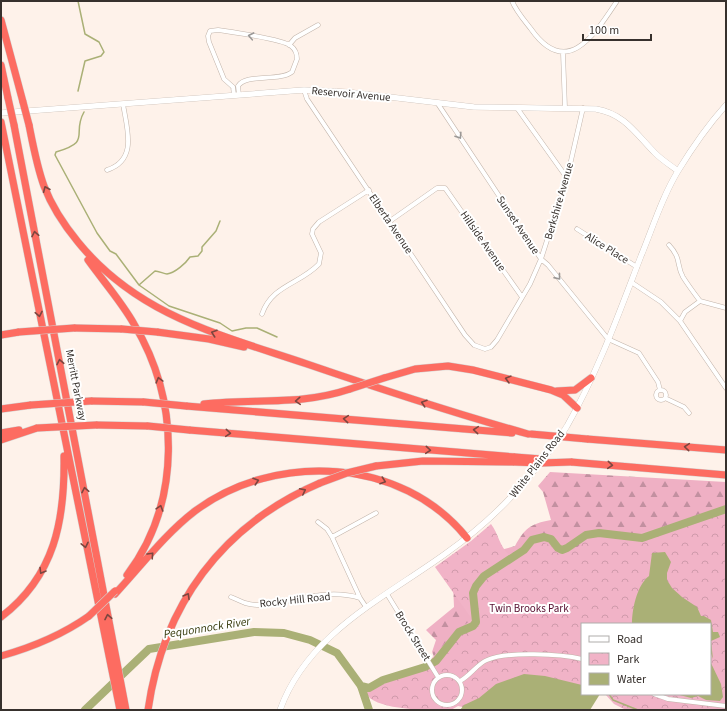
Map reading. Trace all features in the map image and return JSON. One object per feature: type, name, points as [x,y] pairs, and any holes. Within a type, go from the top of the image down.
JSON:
[{"type":"highway","points":[[1,20],[44,186],[64,225],[134,323],[155,367],[167,417],[168,458],[163,500],[155,525],[144,549],[115,592]]},
{"type":"highway","name":"Merritt Parkway","points":[[1,65],[14,125],[116,672],[120,710]]},
{"type":"highway","name":"Merritt Parkway","points":[[1,124],[64,438],[116,672]]},
{"type":"highway","points":[[64,225],[102,268],[143,300],[162,311],[200,328],[304,363],[442,409],[530,434]]},
{"type":"highway","points":[[1,335],[19,332],[74,328],[122,329],[157,332],[224,342],[304,363]]},
{"type":"highway","points":[[186,406],[228,401],[302,400],[327,396],[415,369],[448,366],[473,370],[545,389],[563,395],[577,408]]},
{"type":"highway","points":[[545,389],[571,391],[579,388],[591,378]]},
{"type":"highway","points":[[1,409],[31,405],[91,401],[144,402],[726,450]]},
{"type":"highway","points":[[1,433],[37,428],[96,425],[148,426],[515,460]]},
{"type":"highway","points":[[1,440],[37,428]]},
{"type":"highway","points":[[1,617],[22,599],[32,586],[51,554],[62,517],[64,502],[64,438]]},
{"type":"highway","points":[[148,710],[160,657],[170,630],[194,584],[232,538],[274,507],[320,483],[347,473],[376,466],[423,461],[515,460],[571,462],[726,474]]},
{"type":"highway","points":[[1,656],[46,641],[68,630],[89,616],[115,592],[172,532],[196,511],[221,495],[242,486],[288,473],[305,471],[342,472],[389,483],[427,503],[467,538]]},
{"type":"highway","name":"Merritt Parkway","points":[[119,690],[126,710]]},
{"type":"main road","name":"Reservoir Avenue","points":[[1,113],[304,90],[340,92],[474,107],[582,108],[602,110],[618,116],[635,130],[656,154],[678,171]]},
{"type":"main road","name":"White Plains Road","points":[[280,710],[292,685],[311,657],[330,636],[366,607],[467,538],[508,501],[553,447],[577,408],[591,378],[662,202],[678,171],[726,106]]},
{"type":"street","points":[[512,1],[536,36],[550,47],[563,53],[573,50],[587,41],[617,1]]},
{"type":"street","points":[[289,45],[295,38],[318,25]]},
{"type":"street","points":[[218,30],[289,45],[296,52],[296,64],[292,72],[281,76],[244,81],[238,86],[236,95],[233,87],[224,79],[209,42],[208,36],[210,31],[218,30]]},
{"type":"street","points":[[563,53],[565,108]]},
{"type":"street","name":"Elberta Avenue","points":[[304,90],[307,99],[465,335],[477,347],[487,349]]},
{"type":"street","points":[[107,170],[116,166],[124,159],[127,150],[128,140],[123,104]]},
{"type":"street","name":"Sunset Avenue","points":[[438,104],[541,259],[548,265],[608,339]]},
{"type":"street","points":[[517,108],[567,178]]},
{"type":"street","name":"Berkshire Avenue","points":[[487,349],[497,340],[522,297],[541,259],[567,178],[582,108]]},
{"type":"street","name":"Hillside Avenue","points":[[390,221],[437,188],[443,187],[447,190],[522,297]]},
{"type":"street","points":[[262,314],[266,303],[274,294],[319,264],[321,253],[312,234],[317,224],[369,190]]},
{"type":"street","name":"Alice Place","points":[[577,229],[637,266]]},
{"type":"street","points":[[669,245],[675,251],[679,260],[682,275],[700,301],[726,308]]},
{"type":"street","points":[[631,282],[661,302],[680,321],[726,388]]},
{"type":"street","points":[[680,321],[685,312],[700,301]]},
{"type":"street","points":[[608,339],[639,353],[658,382],[660,390],[665,392],[665,398]]},
{"type":"street","points":[[660,390],[657,392],[656,398],[662,400],[665,398],[684,407],[689,413]]},
{"type":"street","points":[[332,537],[376,513]]},
{"type":"street","points":[[318,522],[327,529],[332,537],[360,598],[366,607]]},
{"type":"street","name":"Brock Street","points":[[387,594],[438,677]]},
{"type":"street","name":"Rocky Hill Road","points":[[231,597],[246,603],[256,604],[272,604],[321,596],[352,596],[360,598]]},
{"type":"street","points":[[460,681],[486,660],[494,658],[522,655],[560,655],[581,660]]},
{"type":"street","points":[[450,675],[460,681],[462,687],[461,697],[453,704],[442,704],[438,702],[432,693],[434,683],[438,677],[450,675]]},
{"type":"street","points":[[657,695],[668,699],[726,706]]},
{"type":"green space","points":[[550,472],[726,482],[726,558],[441,672],[432,652],[436,640],[426,630],[454,607],[453,584],[497,551],[515,546],[525,531],[533,525],[551,520],[543,492],[538,486]]},
{"type":"green space","name":"Twin Brooks Park","points":[[726,505],[726,710],[626,710],[614,704],[606,695],[711,695],[711,623],[581,623],[581,689],[467,708],[458,706],[451,710],[417,709],[391,706],[371,699],[366,693],[427,664],[451,636],[472,619],[435,567],[471,541],[491,524],[509,555],[538,540],[549,545],[557,553],[574,550],[582,542],[584,537],[595,535],[623,536],[666,526]]},
{"type":"water","points":[[665,552],[671,562],[667,573],[667,580],[672,588],[697,607],[701,616],[711,620],[713,632],[718,632],[720,637],[711,641],[711,623],[632,623],[633,611],[638,591],[649,576],[652,553]]},
{"type":"water","points":[[711,641],[713,659],[711,654]]},
{"type":"water","points":[[711,663],[721,684],[723,697],[720,701],[706,700],[698,696],[691,698],[680,695],[711,695]]},
{"type":"water","points":[[524,674],[545,676],[581,685],[581,695],[599,695],[590,710],[460,710],[464,705],[479,698],[496,684]]},
{"type":"waterway","points":[[78,1],[85,34],[99,42],[104,52],[101,56],[85,61],[78,91]]},
{"type":"waterway","points":[[84,112],[79,126],[78,141],[67,148],[56,152],[55,155],[97,233],[110,251],[116,254],[139,285],[169,306],[220,323],[232,331],[246,328],[257,328],[277,337]]},
{"type":"waterway","points":[[139,285],[155,271],[166,274],[173,272],[190,257],[198,256],[202,251],[202,247],[216,231],[220,221]]},
{"type":"waterway","name":"Pequonnock River","points":[[361,686],[369,688],[383,680],[425,667],[436,661],[459,632],[473,626],[476,622],[473,593],[476,586],[484,576],[524,550],[532,540],[544,537],[551,539],[558,548],[562,550],[586,535],[599,533],[642,538],[726,509]]},
{"type":"waterway","name":"Pequonnock River","points":[[85,710],[149,649],[254,632],[284,633],[310,640],[337,653],[361,686],[369,710]]},
{"type":"waterway","points":[[610,695],[613,700],[638,710]]}]
